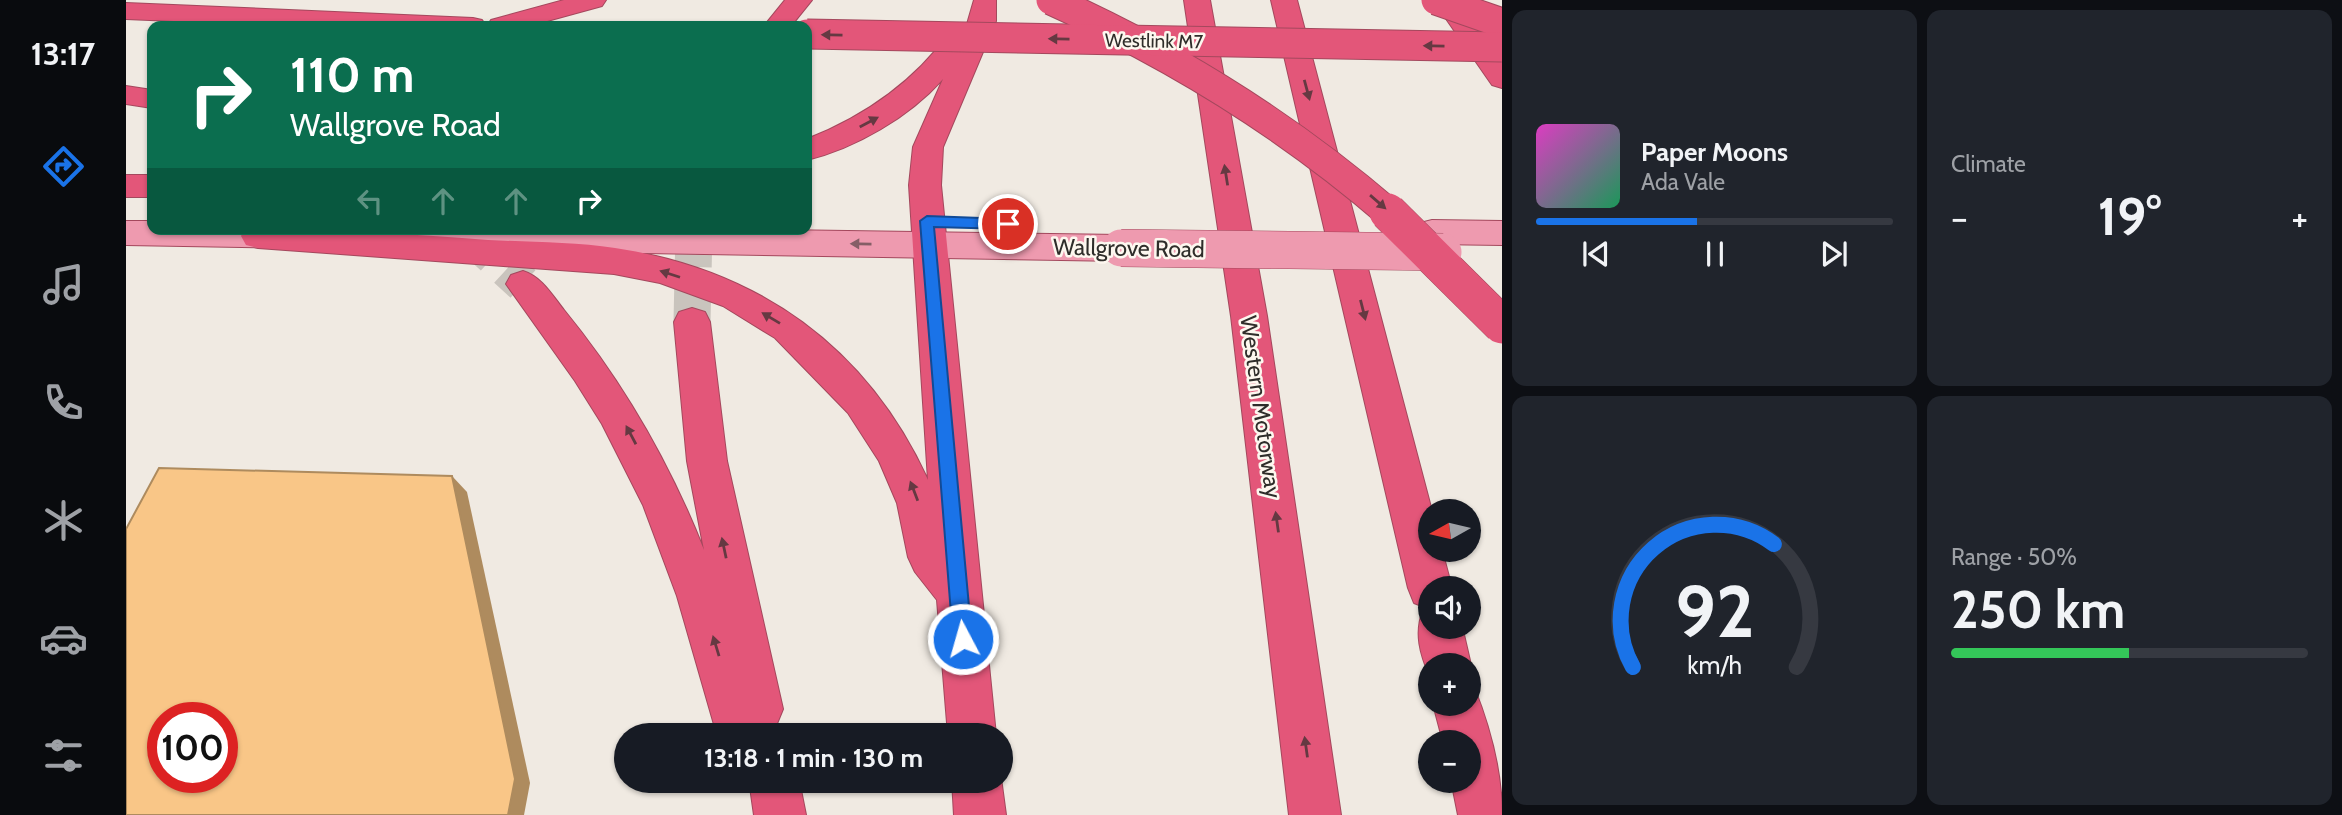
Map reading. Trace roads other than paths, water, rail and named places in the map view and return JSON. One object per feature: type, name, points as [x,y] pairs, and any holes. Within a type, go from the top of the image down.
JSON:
[{"type":"highway","points":[[518,21],[593,0]]},
{"type":"highway","points":[[781,21],[799,0]]},
{"type":"highway","points":[[1051,0],[1176,60],[1285,129],[1406,226],[1502,325]]},
{"type":"highway","name":"Western Motorway","points":[[1197,0],[1249,316],[1315,815]]},
{"type":"highway","points":[[1283,0],[1370,335],[1427,576]]},
{"type":"highway","points":[[1436,0],[1502,23]]},
{"type":"highway","points":[[1446,0],[1502,79]]},
{"type":"highway","points":[[1463,0],[1502,34]]},
{"type":"highway","points":[[812,148],[841,137],[894,110],[946,61],[985,2]]},
{"type":"highway","points":[[971,723],[925,185],[928,146],[982,21],[985,2]]},
{"type":"highway","points":[[126,11],[320,21]]},
{"type":"highway","name":"Westlink M7","points":[[812,34],[1502,47]]},
{"type":"highway","points":[[126,73],[147,72]]},
{"type":"highway","points":[[126,95],[147,98]]},
{"type":"highway","points":[[126,186],[147,186]]},
{"type":"highway","points":[[258,236],[614,261],[663,271],[735,296],[788,328],[862,401],[910,481],[925,527],[930,557],[958,591]]},
{"type":"highway","points":[[523,285],[593,374],[649,470],[672,519],[706,614],[738,723]]},
{"type":"highway","points":[[692,323],[707,461],[762,723]]},
{"type":"highway","points":[[750,793],[753,815]]},
{"type":"highway","points":[[776,793],[780,815]]},
{"type":"highway","points":[[978,793],[980,815]]},
{"type":"highway","points":[[1479,793],[1484,815]]},
{"type":"main road","points":[[126,209],[147,209]]},
{"type":"main road","name":"Wallgrove Road","points":[[812,220],[928,233]]},
{"type":"main road","name":"Wallgrove Road","points":[[126,233],[147,233]]},
{"type":"main road","name":"Wallgrove Road","points":[[812,234],[1438,242],[1502,233]]},
{"type":"main road","name":"Wallgrove Road","points":[[214,235],[481,235]]},
{"type":"main road","name":"Wallgrove Road","points":[[1438,242],[1502,253]]},
{"type":"tunnel","points":[[469,235],[523,284]]},
{"type":"tunnel","points":[[692,322],[694,235]]}]
